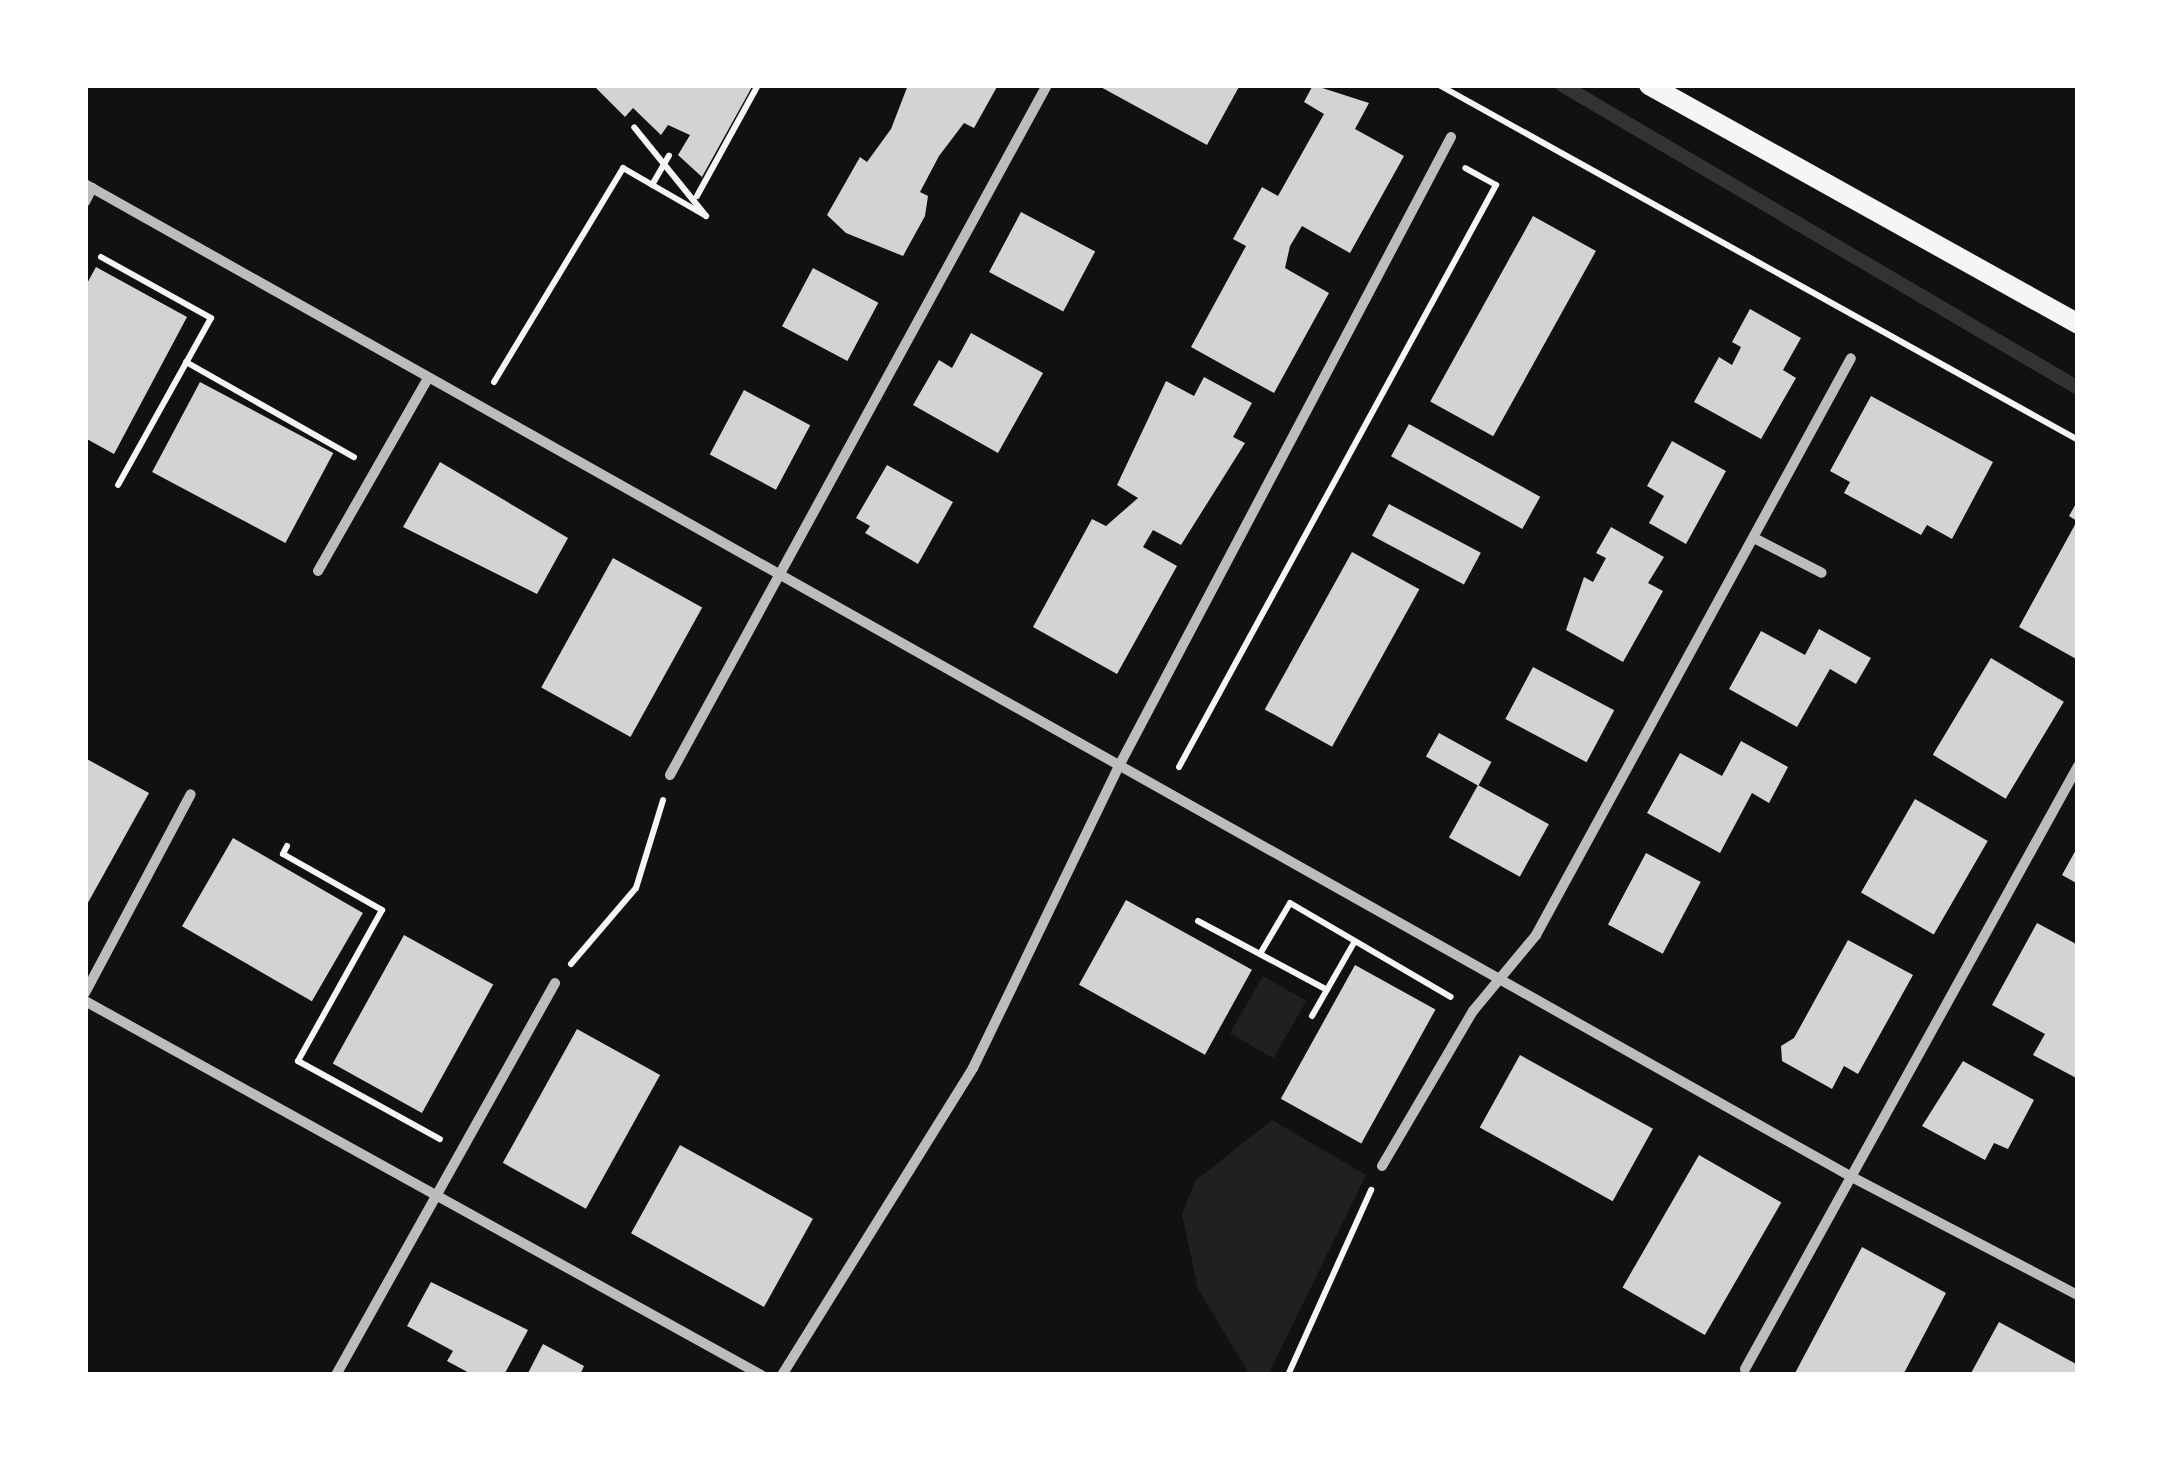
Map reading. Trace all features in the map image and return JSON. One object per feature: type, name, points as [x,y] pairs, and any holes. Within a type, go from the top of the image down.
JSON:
[{"type":"main road","points":[[1649,85],[2078,324]]},
{"type":"street","points":[[670,775],[1047,85]]},
{"type":"street","points":[[782,1375],[956,1100],[1120,764],[1451,137]]},
{"type":"street","points":[[85,202],[89,186],[1850,1176],[2078,1295]]},
{"type":"street","points":[[1382,1166],[1474,1010],[1536,935],[1851,358]]},
{"type":"street","points":[[318,571],[428,378]]},
{"type":"street","points":[[1754,538],[1822,573]]},
{"type":"street","points":[[1745,1368],[2078,766]]},
{"type":"street","points":[[191,794],[85,997],[761,1375]]},
{"type":"street","points":[[336,1375],[555,983]]},
{"type":"path","points":[[697,196],[758,85]]},
{"type":"path","points":[[1439,85],[2078,440]]},
{"type":"path","points":[[479,406],[623,168],[706,216],[697,196],[667,158],[634,127]]},
{"type":"path","points":[[1166,790],[1496,185],[1442,155]]},
{"type":"path","points":[[652,185],[667,158]]},
{"type":"path","points":[[101,258],[210,318],[118,485]]},
{"type":"path","points":[[186,362],[376,469]]},
{"type":"path","points":[[555,983],[636,888],[670,775]]},
{"type":"path","points":[[287,846],[283,854],[382,910],[298,1061],[460,1150]]},
{"type":"path","points":[[1260,954],[1292,900],[1474,1010]]},
{"type":"path","points":[[1198,921],[1327,990]]},
{"type":"path","points":[[1312,1016],[1356,941]]},
{"type":"path","points":[[1288,1375],[1382,1166]]},
{"type":"shaded area","points":[[1263,976],[1306,1001],[1273,1058],[1230,1033]]},
{"type":"shaded area","points":[[1272,1120],[1366,1175],[1268,1375],[1250,1375],[1198,1289],[1182,1214],[1195,1181]]},
{"type":"building","points":[[593,85],[753,85],[702,177],[678,155],[690,135],[668,125],[661,135],[633,108],[625,117]]},
{"type":"building","points":[[908,85],[998,85],[974,128],[964,123],[939,156],[920,192],[928,196],[925,216],[903,256],[846,233],[827,215],[860,157],[867,162],[891,129]]},
{"type":"building","points":[[1097,85],[1240,85],[1207,145]]},
{"type":"building","points":[[1313,85],[1369,103],[1355,129],[1404,156],[1350,253],[1302,226],[1290,246],[1285,268],[1329,293],[1274,393],[1191,347],[1246,246],[1233,239],[1262,187],[1278,196],[1324,114],[1304,102]]},
{"type":"building","points":[[1021,212],[1095,251],[1063,311],[989,272]]},
{"type":"building","points":[[1533,216],[1596,251],[1493,436],[1430,401]]},
{"type":"building","points":[[96,267],[187,317],[114,454],[85,438],[85,287]]},
{"type":"building","points":[[813,268],[878,303],[847,361],[782,326]]},
{"type":"building","points":[[1750,309],[1801,338],[1783,370],[1796,378],[1761,439],[1694,402],[1719,357],[1732,365],[1741,347],[1732,342]]},
{"type":"building","points":[[971,333],[1043,373],[998,453],[913,405],[939,360],[952,368]]},
{"type":"building","points":[[1204,377],[1252,403],[1233,437],[1245,443],[1181,545],[1153,530],[1143,547],[1177,566],[1117,674],[1033,627],[1092,519],[1106,526],[1138,498],[1117,485],[1166,381],[1194,396]]},
{"type":"building","points":[[200,382],[333,453],[285,543],[152,472]]},
{"type":"building","points":[[744,390],[810,425],[776,490],[710,454]]},
{"type":"building","points":[[1871,396],[1993,462],[1952,539],[1927,525],[1921,535],[1844,493],[1850,482],[1830,471]]},
{"type":"building","points":[[1409,424],[1540,497],[1522,529],[1391,456]]},
{"type":"building","points":[[1672,441],[1726,471],[1686,544],[1649,523],[1664,496],[1647,486]]},
{"type":"building","points":[[440,462],[568,538],[537,594],[403,527]]},
{"type":"building","points":[[887,465],[953,502],[918,564],[865,533],[870,526],[856,518]]},
{"type":"building","points":[[2078,500],[2078,660],[2019,627],[2077,521],[2069,516]]},
{"type":"building","points":[[1389,504],[1481,553],[1464,585],[1372,536]]},
{"type":"building","points":[[1611,527],[1664,557],[1648,583],[1663,591],[1623,662],[1566,630],[1584,577],[1593,582],[1606,558],[1596,553]]},
{"type":"building","points":[[1352,552],[1419,589],[1332,747],[1265,709]]},
{"type":"building","points":[[613,558],[702,607],[630,737],[541,687]]},
{"type":"building","points":[[1819,629],[1871,658],[1856,684],[1830,669],[1797,727],[1729,689],[1761,631],[1805,655]]},
{"type":"building","points":[[1991,658],[2064,702],[2006,799],[1933,755]]},
{"type":"building","points":[[1533,667],[1614,710],[1587,762],[1505,719]]},
{"type":"building","points":[[1439,733],[1491,762],[1478,786],[1426,757]]},
{"type":"building","points":[[1741,741],[1788,767],[1769,803],[1752,793],[1720,853],[1647,813],[1680,753],[1722,776]]},
{"type":"building","points":[[85,758],[149,793],[85,908]]},
{"type":"building","points":[[1478,785],[1549,824],[1520,877],[1449,837]]},
{"type":"building","points":[[1915,799],[1988,841],[1934,935],[1861,893]]},
{"type":"building","points":[[233,838],[363,913],[312,1001],[182,926]]},
{"type":"building","points":[[2078,846],[2078,884],[2062,875]]},
{"type":"building","points":[[1646,853],[1701,882],[1663,954],[1608,925]]},
{"type":"building","points":[[1126,900],[1252,970],[1205,1055],[1079,985]]},
{"type":"building","points":[[2037,923],[2078,945],[2078,1079],[2033,1055],[2045,1034],[1992,1005]]},
{"type":"building","points":[[404,935],[493,984],[422,1113],[333,1064]]},
{"type":"building","points":[[1848,940],[1913,975],[1858,1074],[1844,1066],[1832,1089],[1782,1061],[1781,1046],[1794,1038]]},
{"type":"building","points":[[1355,965],[1435,1010],[1361,1143],[1281,1099]]},
{"type":"building","points":[[577,1029],[660,1075],[586,1209],[503,1163]]},
{"type":"building","points":[[1520,1055],[1653,1129],[1613,1201],[1480,1128]]},
{"type":"building","points":[[1963,1061],[2034,1100],[2008,1149],[1994,1143],[1985,1160],[1922,1126]]},
{"type":"building","points":[[680,1145],[813,1219],[764,1307],[631,1233]]},
{"type":"building","points":[[1699,1155],[1781,1202],[1705,1335],[1622,1288]]},
{"type":"building","points":[[1862,1247],[1946,1293],[1903,1375],[1794,1375]]},
{"type":"building","points":[[431,1282],[528,1330],[504,1375],[473,1375],[447,1361],[453,1351],[407,1326]]},
{"type":"building","points":[[1999,1322],[2078,1365],[2078,1375],[1970,1375]]},
{"type":"building","points":[[543,1344],[584,1366],[580,1375],[527,1375]]},
{"type":"waterway","points":[[1562,85],[2078,388]]}]
